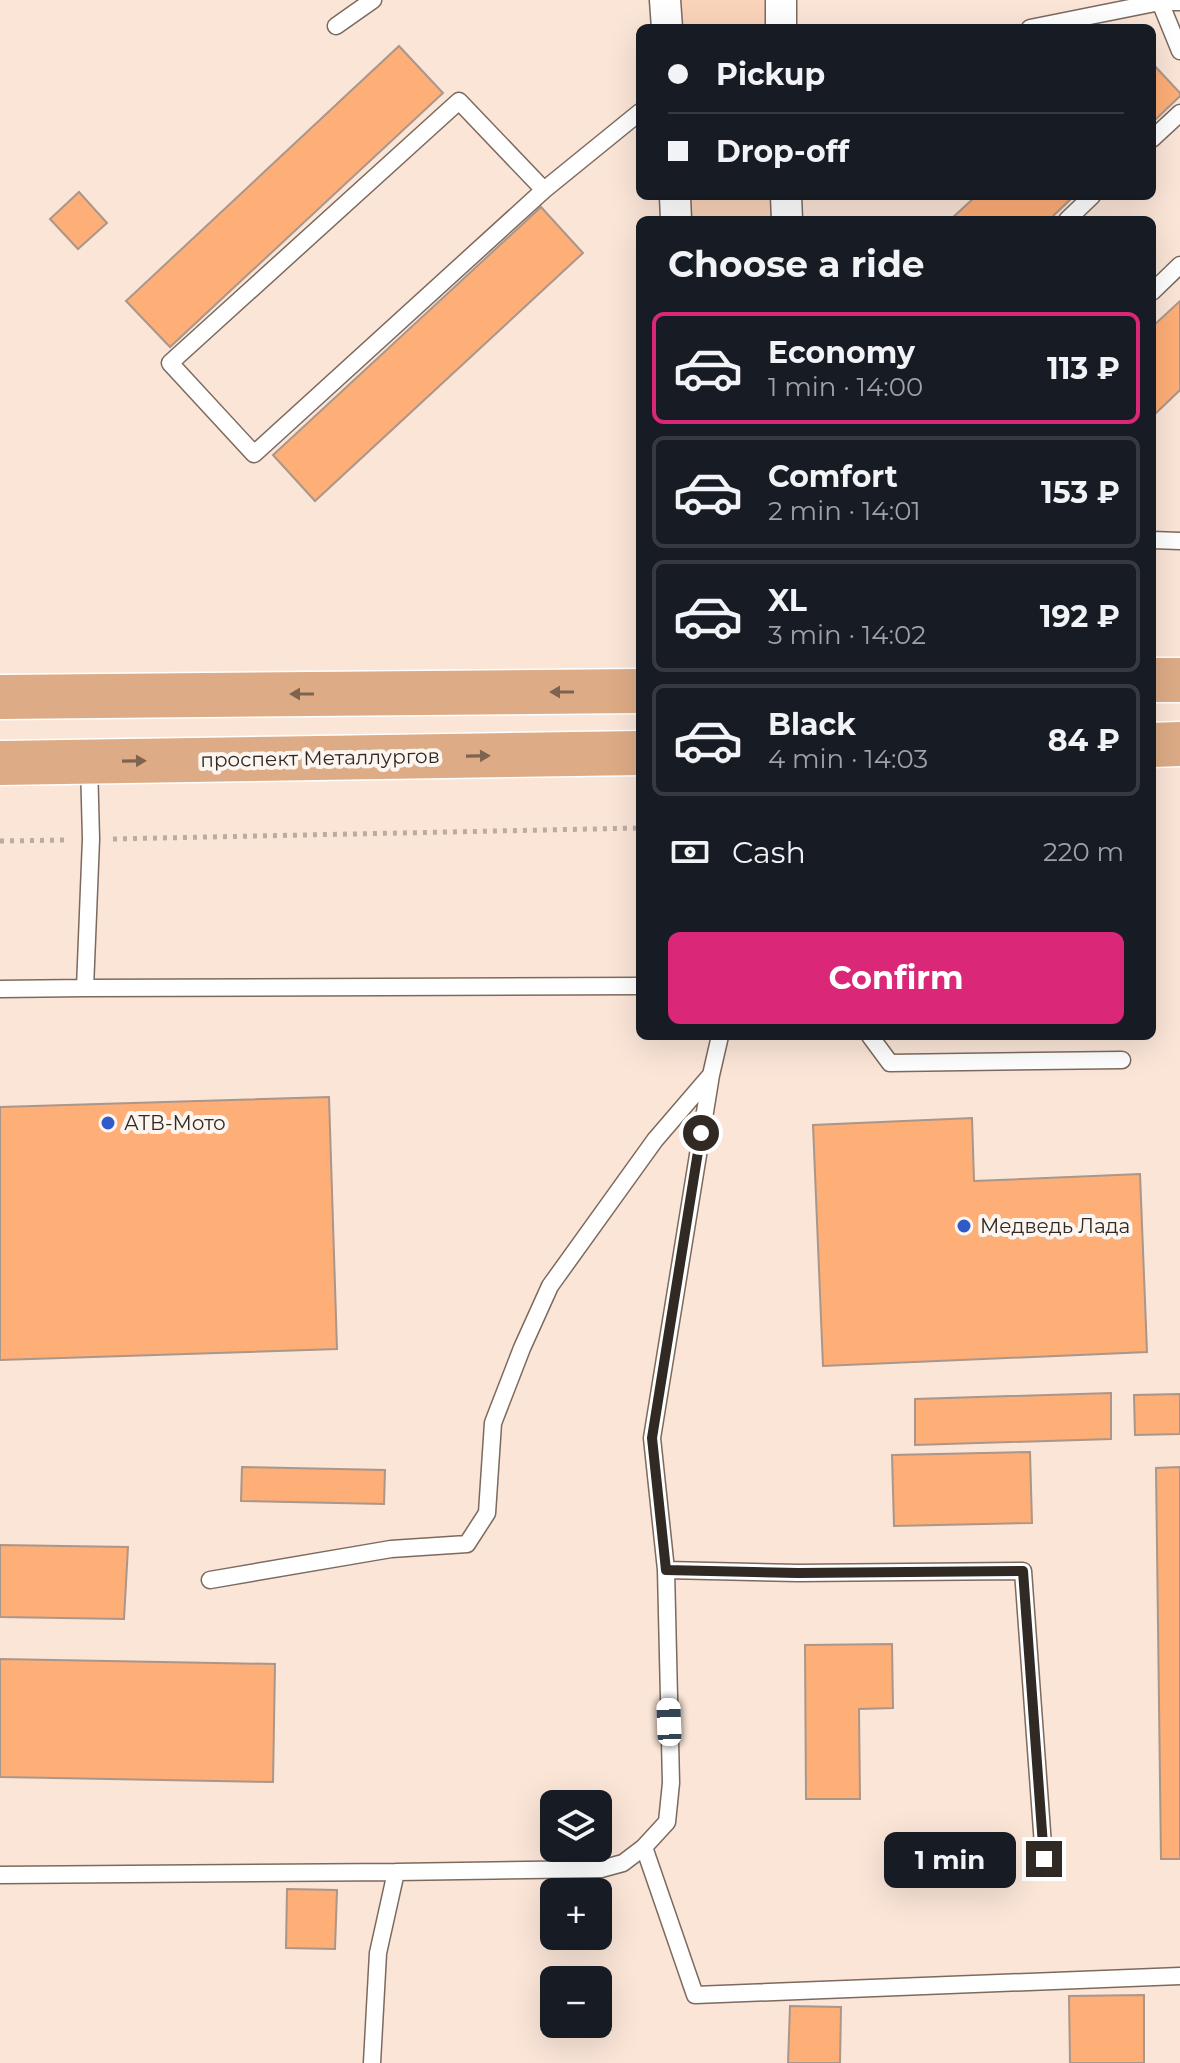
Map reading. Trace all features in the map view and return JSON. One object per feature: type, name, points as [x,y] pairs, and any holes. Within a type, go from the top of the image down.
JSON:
[{"type":"main road","points":[[1156,680],[1180,680]]},
{"type":"main road","points":[[4,692],[636,691]]},
{"type":"main road","points":[[1156,745],[1180,744]]},
{"type":"main road","name":"проспект Металлургов","points":[[0,763],[636,753]]},
{"type":"street","points":[[665,0],[667,24]]},
{"type":"street","points":[[781,0],[781,24]]},
{"type":"lane","points":[[336,26],[373,0]]},
{"type":"lane","points":[[1050,24],[1160,2],[1180,2]]},
{"type":"lane","points":[[1160,2],[1180,51]]},
{"type":"lane","points":[[544,190],[459,101],[170,363],[254,454],[544,190],[636,115]]},
{"type":"lane","points":[[1156,135],[1180,113]]},
{"type":"lane","points":[[1071,216],[1088,200]]},
{"type":"lane","points":[[1156,288],[1180,265]]},
{"type":"lane","points":[[1156,540],[1180,541]]},
{"type":"lane","points":[[85,988],[91,839],[88,761]]},
{"type":"lane","points":[[0,989],[636,986]]},
{"type":"lane","points":[[0,1875],[601,1869],[623,1863],[644,1847],[667,1822],[670,1796],[666,1570],[652,1438],[719,1040]]},
{"type":"lane","points":[[873,1040],[890,1063],[1122,1060]]},
{"type":"lane","points":[[210,1580],[391,1549],[467,1544],[487,1513],[493,1423],[550,1286],[655,1140],[711,1075]]},
{"type":"lane","points":[[666,1570],[798,1573],[1023,1571],[1044,1859]]},
{"type":"lane","points":[[644,1847],[695,1995],[1180,1976]]},
{"type":"lane","points":[[372,2063],[378,1953],[396,1872]]},
{"type":"path","points":[[0,841],[636,828]]},
{"type":"shaded area","points":[[665,0],[781,0],[781,24],[667,24]]},
{"type":"shaded area","points":[[675,200],[786,200],[787,216],[676,216]]},
{"type":"building","points":[[399,46],[443,93],[170,347],[126,301]]},
{"type":"building","points":[[1156,67],[1180,93],[1156,119]]},
{"type":"building","points":[[79,192],[107,223],[78,249],[50,219]]},
{"type":"building","points":[[972,200],[1070,200],[1053,216],[954,216]]},
{"type":"building","points":[[541,207],[583,253],[315,501],[273,455]]},
{"type":"building","points":[[1180,301],[1180,390],[1156,413],[1156,323]]},
{"type":"building","points":[[329,1097],[337,1349],[0,1360],[0,1107]]},
{"type":"building","points":[[972,1118],[974,1181],[1140,1174],[1147,1352],[823,1366],[813,1125]]},
{"type":"building","points":[[1111,1393],[1111,1439],[915,1445],[915,1399]]},
{"type":"building","points":[[1180,1394],[1180,1434],[1135,1435],[1134,1395]]},
{"type":"building","points":[[1030,1452],[1032,1523],[894,1526],[892,1455]]},
{"type":"building","points":[[242,1467],[385,1470],[384,1504],[241,1501]]},
{"type":"building","points":[[1180,1467],[1180,1859],[1161,1859],[1156,1468]]},
{"type":"building","points":[[0,1545],[128,1547],[124,1619],[0,1617]]},
{"type":"building","points":[[892,1644],[893,1708],[859,1709],[860,1799],[806,1799],[805,1645]]},
{"type":"building","points":[[0,1659],[275,1664],[273,1782],[0,1777]]},
{"type":"building","points":[[287,1889],[337,1890],[335,1949],[286,1948]]},
{"type":"building","points":[[1144,1995],[1144,2063],[1070,2063],[1069,1996]]},
{"type":"building","points":[[790,2006],[841,2007],[840,2063],[788,2063]]},
{"type":"place","name":"АТВ-Мото","points":[[108,1123]]},
{"type":"place","name":"Медведь Лада","points":[[964,1226]]},
{"type":"route","points":[[701,1133],[652,1438],[666,1570],[798,1573],[1023,1571],[1044,1859]]}]
